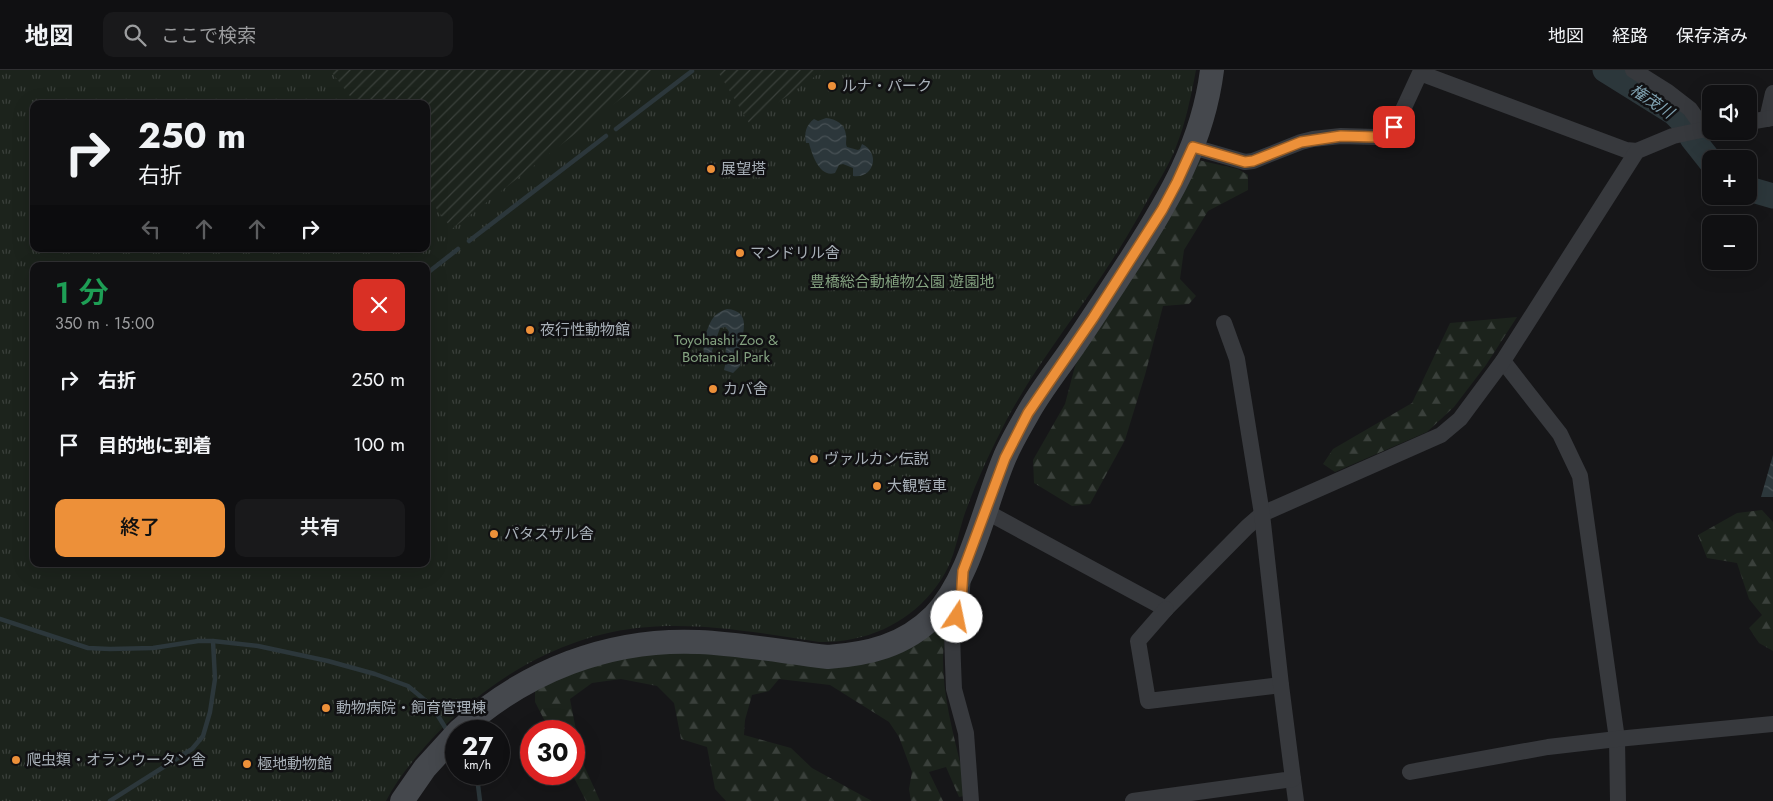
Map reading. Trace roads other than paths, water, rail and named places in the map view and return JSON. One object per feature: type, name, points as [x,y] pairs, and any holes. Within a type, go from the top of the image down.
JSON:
[{"type":"street","points":[[473,720],[503,695],[543,673],[585,656],[631,645],[700,642],[828,656],[848,656],[876,651],[902,640],[934,616],[960,578],[1005,458],[1028,413],[1093,318],[1162,210],[1177,182],[1193,147],[1204,111],[1212,70]]},
{"type":"street","points":[[1633,70],[1668,92],[1690,109],[1702,125]]},
{"type":"street","points":[[1193,147],[1245,162],[1261,159],[1301,142],[1313,139],[1341,136],[1384,136],[1390,133],[1394,127],[1420,73],[1626,150],[1637,151],[1680,134],[1702,130]]},
{"type":"street","points":[[1757,120],[1770,118],[1770,100],[1773,93]]},
{"type":"street","points":[[1281,685],[1148,701],[1138,641],[1166,609],[1262,514],[1441,435],[1460,419],[1503,361],[1637,151]]},
{"type":"street","points":[[1224,323],[1238,359],[1262,514],[1296,801]]},
{"type":"street","points":[[1503,361],[1560,434],[1580,476],[1617,738],[1618,801]]},
{"type":"street","points":[[985,511],[1166,609]]},
{"type":"street","points":[[963,571],[961,601],[952,633],[953,664],[954,689],[966,733],[971,801]]},
{"type":"street","points":[[1410,772],[1548,747],[1617,738],[1773,724]]},
{"type":"street","points":[[402,801],[425,768],[445,746]]},
{"type":"street","points":[[1133,801],[1293,779]]},
{"type":"water","points":[[826,118],[842,125],[845,131],[847,147],[858,150],[862,144],[872,153],[872,164],[866,174],[853,176],[853,168],[843,164],[839,165],[835,173],[830,174],[821,169],[809,143],[806,143],[805,136],[807,127],[814,119],[818,121]]},
{"type":"water","points":[[727,309],[740,314],[744,324],[740,350],[740,366],[733,373],[724,370],[729,332],[726,327],[720,328],[712,351],[711,365],[704,356],[704,342],[710,323],[718,313]]},
{"type":"water","points":[[1773,455],[1773,497],[1761,497]]},
{"type":"waterway","name":"権茂川","points":[[1605,70],[1674,113],[1685,124],[1692,138],[1702,151]]},
{"type":"waterway","points":[[616,129],[692,71]]},
{"type":"waterway","points":[[469,241],[606,136]]},
{"type":"waterway","name":"権茂川","points":[[1757,191],[1773,196]]},
{"type":"waterway","points":[[430,271],[458,249]]},
{"type":"waterway","points":[[0,619],[88,648],[153,648],[198,641],[213,641],[258,646],[328,661],[375,674],[408,686],[432,706],[445,727]]},
{"type":"waterway","points":[[110,801],[192,749],[203,736],[210,712],[215,679],[213,641]]},
{"type":"waterway","points":[[478,785],[480,801]]},
{"type":"place","name":"ルナ・パーク","points":[[832,86]]},
{"type":"place","name":"展望塔","points":[[711,169]]},
{"type":"place","name":"マンドリル舎","points":[[740,253]]},
{"type":"place","name":"夜行性動物館","points":[[530,330]]},
{"type":"place","name":"カバ舎","points":[[713,389]]},
{"type":"place","name":"ヴァルカン伝説","points":[[814,459]]},
{"type":"place","name":"大観覧車","points":[[877,486]]},
{"type":"place","name":"パタスザル舎","points":[[494,534]]},
{"type":"place","name":"動物病院・飼育管理棟","points":[[326,708]]},
{"type":"place","name":"爬虫類・オランウータン舎","points":[[16,760]]},
{"type":"place","name":"極地動物館","points":[[247,764]]},
{"type":"park label","name":"豊橋総合動植物公園 遊園地","points":[[902,282]]},
{"type":"park label","name":"Toyohashi Zoo & Botanical Park","points":[[726,348]]}]
